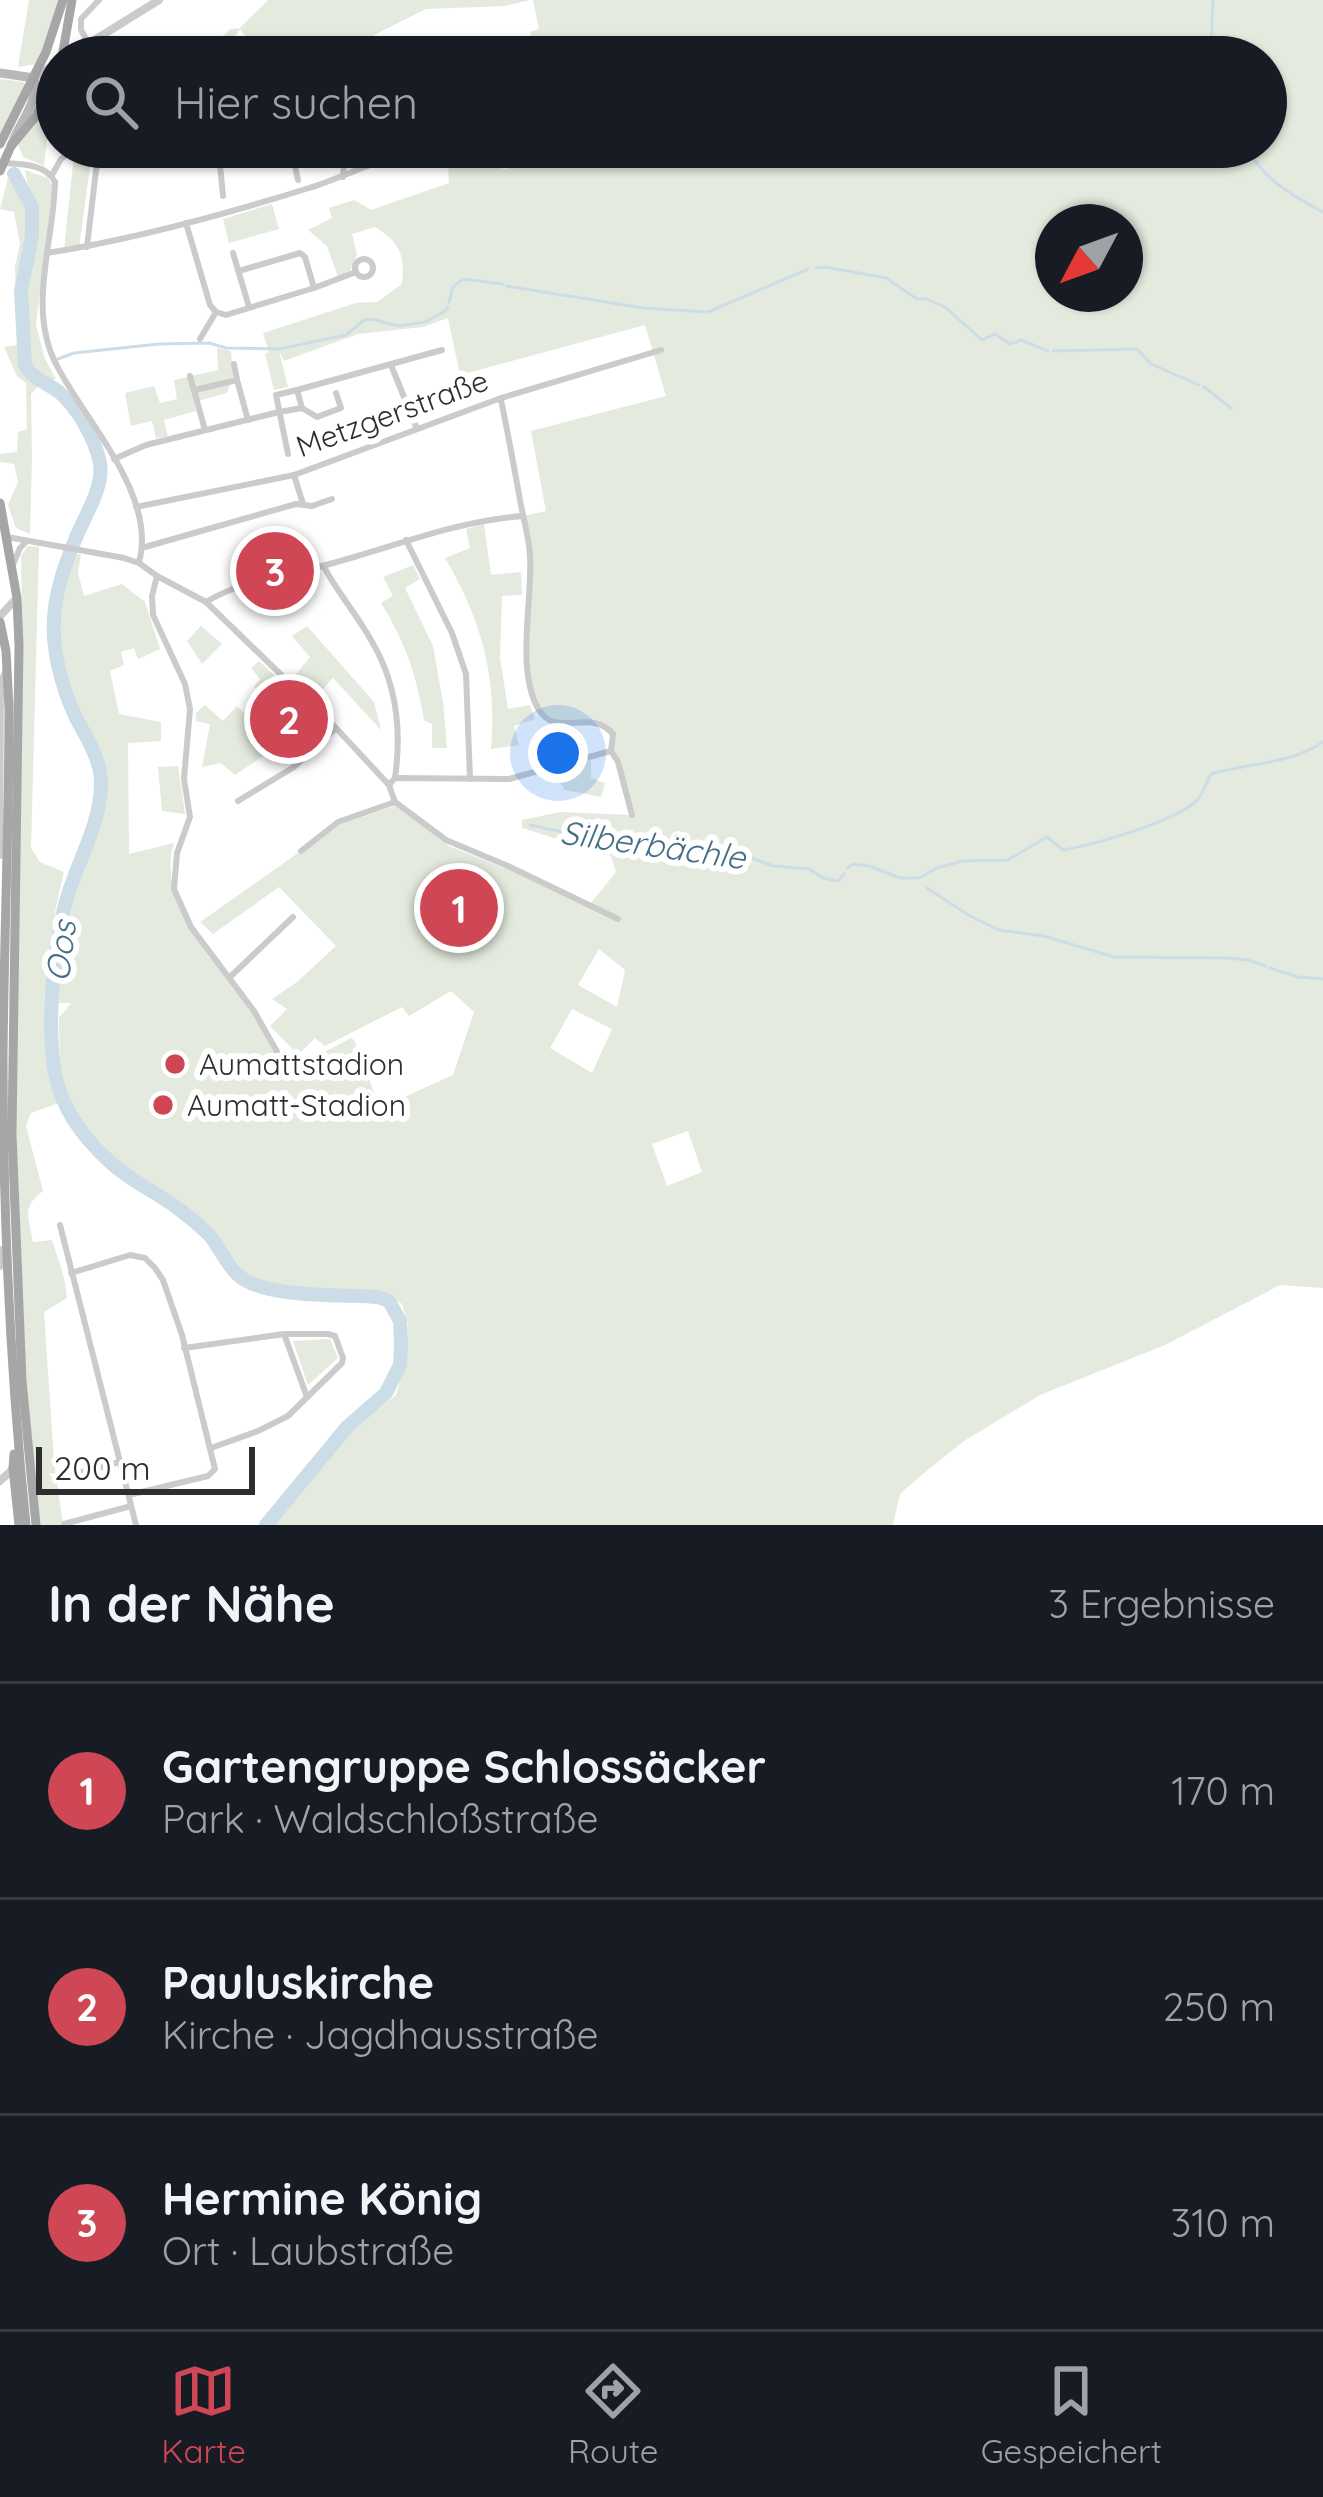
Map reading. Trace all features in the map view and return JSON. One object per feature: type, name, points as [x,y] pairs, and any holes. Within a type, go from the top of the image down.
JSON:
[{"type":"main road","points":[[64,36],[68,0]]},
{"type":"main road","points":[[53,36],[68,0]]},
{"type":"main road","points":[[0,73],[34,78]]},
{"type":"main road","points":[[1,166],[5,145],[36,74]]},
{"type":"main road","points":[[5,145],[36,116]]},
{"type":"main road","points":[[0,503],[17,598],[12,1177],[22,1381],[36,1525]]},
{"type":"main road","points":[[0,619],[7,667],[9,747],[4,1164],[22,1525]]},
{"type":"main road","points":[[16,1430],[13,1468],[22,1525]]},
{"type":"street","points":[[84,36],[81,19],[99,0]]},
{"type":"street","points":[[102,36],[159,0]]},
{"type":"street","points":[[5,145],[29,165],[52,175]]},
{"type":"street","points":[[1,166],[29,165]]},
{"type":"street","points":[[56,168],[42,325],[52,356],[114,459],[136,507],[143,548],[139,563]]},
{"type":"street","points":[[87,247],[96,168]]},
{"type":"street","points":[[220,168],[223,196]]},
{"type":"street","points":[[295,168],[298,181]]},
{"type":"street","points":[[344,168],[344,177]]},
{"type":"street","points":[[47,254],[186,224],[363,168]]},
{"type":"street","points":[[186,224],[216,313],[226,315],[356,272]]},
{"type":"street","points":[[233,253],[249,308]]},
{"type":"street","points":[[239,271],[300,253],[314,289]]},
{"type":"street","points":[[200,339],[216,313]]},
{"type":"street","points":[[288,454],[276,395],[442,350]]},
{"type":"street","name":"Metzgerstraße","points":[[136,507],[294,475],[501,398],[661,350]]},
{"type":"street","points":[[234,364],[248,419]]},
{"type":"street","points":[[391,365],[417,428]]},
{"type":"street","points":[[190,376],[205,430]]},
{"type":"street","points":[[195,390],[237,380]]},
{"type":"street","points":[[297,390],[302,408]]},
{"type":"street","points":[[114,459],[146,445],[279,412],[302,408],[317,417],[341,408],[336,393]]},
{"type":"street","points":[[501,398],[530,554],[527,653],[537,707],[557,724],[605,724],[613,734],[611,751],[632,815]]},
{"type":"street","points":[[294,475],[303,504]]},
{"type":"street","points":[[143,548],[332,499]]},
{"type":"street","points":[[206,602],[228,588],[324,566],[488,518],[523,516]]},
{"type":"street","points":[[3,531],[28,541],[139,563],[206,602],[392,782],[509,778],[611,751]]},
{"type":"street","points":[[12,568],[28,541]]},
{"type":"street","points":[[406,541],[452,632],[466,674],[470,778]]},
{"type":"street","points":[[324,566],[371,640],[393,686],[398,720],[394,802],[446,840],[618,919]]},
{"type":"street","points":[[157,576],[153,615],[185,684],[190,708],[184,779],[190,817],[177,853],[174,889],[191,927],[230,977],[288,1071]]},
{"type":"street","points":[[0,619],[17,598]]},
{"type":"street","points":[[0,856],[2,674],[7,667]]},
{"type":"street","points":[[238,801],[294,767],[336,728]]},
{"type":"street","points":[[301,851],[338,822],[394,802]]},
{"type":"street","points":[[230,977],[293,916]]},
{"type":"street","points":[[60,1226],[136,1525]]},
{"type":"street","points":[[0,1249],[1,1267]]},
{"type":"street","points":[[71,1273],[130,1255],[145,1258],[163,1280],[211,1448],[215,1469],[208,1476],[129,1495]]},
{"type":"street","points":[[184,1348],[284,1334],[328,1334],[334,1336],[343,1358],[288,1416],[211,1448]]},
{"type":"street","points":[[284,1334],[307,1397]]},
{"type":"street","points":[[58,1478],[120,1462]]},
{"type":"street","points":[[13,1468],[0,1484],[16,1495]]},
{"type":"street","points":[[64,1524],[131,1506]]},
{"type":"shaded area","points":[[29,0],[59,0],[47,36],[36,36],[36,64],[18,67]]},
{"type":"shaded area","points":[[268,0],[530,0],[505,6],[426,9],[374,36],[245,36],[240,29],[235,36],[223,36],[240,28]]},
{"type":"shaded area","points":[[533,0],[1323,0],[1323,1288],[1280,1285],[1165,1345],[1040,1395],[964,1441],[900,1494],[893,1525],[270,1525],[320,1461],[396,1395],[406,1360],[408,1324],[402,1304],[387,1294],[254,1283],[198,1217],[129,1173],[91,1137],[70,1107],[60,1078],[59,1018],[71,1003],[59,1003],[62,939],[96,825],[103,777],[98,750],[70,688],[61,649],[63,594],[72,554],[81,554],[78,573],[84,596],[122,584],[145,602],[160,649],[138,659],[134,648],[121,652],[124,665],[110,671],[119,714],[161,722],[161,741],[128,743],[129,854],[174,843],[171,865],[182,909],[256,1015],[293,1079],[298,1066],[351,1038],[380,1108],[453,1075],[474,1012],[451,991],[409,1016],[402,1007],[325,1046],[315,1038],[298,1055],[270,1026],[287,1009],[272,999],[336,946],[279,887],[213,934],[200,922],[338,825],[395,806],[449,846],[508,866],[590,904],[616,872],[611,856],[522,828],[522,820],[560,812],[631,815],[613,734],[605,725],[557,724],[537,707],[529,673],[530,554],[523,516],[546,511],[531,431],[666,396],[645,325],[460,375],[448,318],[423,327],[358,334],[284,361],[279,350],[288,387],[274,390],[263,333],[356,303],[377,302],[402,284],[399,250],[375,227],[352,234],[357,255],[349,273],[338,277],[327,246],[308,230],[332,218],[329,208],[354,200],[371,210],[449,183],[448,168],[1287,168],[1287,36],[531,36],[539,29]],"holes":[[[599,949],[625,970],[617,1007],[578,985]],[[572,1009],[612,1029],[592,1073],[550,1048]],[[688,1131],[702,1172],[667,1186],[652,1144]]]},
{"type":"shaded area","points":[[0,79],[26,86],[0,135]]},
{"type":"shaded area","points":[[36,122],[36,163],[23,157],[18,145]]},
{"type":"shaded area","points":[[73,168],[90,168],[79,248],[64,249]]},
{"type":"shaded area","points":[[25,170],[48,178],[53,187],[36,325],[56,379],[39,385],[31,394],[30,534],[16,528],[8,505],[18,482],[14,464],[0,462],[0,454],[17,452],[18,432],[27,429],[26,383],[17,376],[4,347],[17,345],[15,267],[20,244],[14,212],[0,209],[8,178],[22,201],[30,197]]},
{"type":"shaded area","points":[[272,204],[279,229],[229,243],[223,219]]},
{"type":"shaded area","points":[[217,348],[231,351],[233,376],[227,393],[194,402],[196,411],[164,420],[168,437],[156,438],[152,421],[131,426],[125,393],[154,386],[160,403],[177,399],[174,380],[218,370]]},
{"type":"shaded area","points":[[484,524],[491,575],[521,572],[522,595],[502,596],[500,658],[508,709],[530,705],[535,719],[514,726],[519,745],[491,749],[492,697],[484,650],[469,604],[445,558],[470,548],[466,529]]},
{"type":"shaded area","points":[[28,546],[39,547],[31,848],[40,862],[64,872],[50,940],[45,1011],[48,1064],[59,1103],[31,1113],[26,1126],[43,1191],[29,1208],[33,1242],[52,1240],[67,1298],[44,1312],[63,1525],[40,1525],[19,1249],[15,1082],[21,556]]},
{"type":"shaded area","points":[[413,565],[420,579],[405,588],[433,646],[447,748],[432,748],[432,724],[424,720],[409,659],[381,603],[393,596],[383,577]]},
{"type":"shaded area","points":[[201,626],[222,644],[202,664],[187,641]]},
{"type":"shaded area","points":[[307,626],[374,702],[381,730],[333,678],[314,699],[293,678],[310,657],[292,636]]},
{"type":"shaded area","points":[[259,661],[283,683],[269,699],[254,687],[260,679],[251,668]]},
{"type":"shaded area","points":[[205,705],[223,721],[237,706],[256,725],[262,719],[284,742],[235,775],[221,763],[202,767],[210,724],[196,721],[196,713]]},
{"type":"shaded area","points":[[591,760],[591,778],[605,783],[601,797],[565,790],[553,771]]},
{"type":"shaded area","points":[[178,766],[185,814],[162,811],[158,767]]},
{"type":"shaded area","points":[[330,1339],[338,1358],[308,1385],[293,1341]]},
{"type":"waterway","points":[[1212,36],[1213,0]]},
{"type":"waterway","points":[[1262,168],[1290,193],[1323,212]]},
{"type":"waterway","name":"Oos","points":[[14,174],[32,207],[32,236],[21,291],[25,365],[73,406],[100,463],[96,492],[64,568],[54,619],[62,681],[96,757],[101,783],[97,815],[69,890],[57,944],[52,1038],[59,1090],[76,1123],[100,1152],[199,1225],[237,1274],[264,1288],[378,1297],[389,1301],[400,1321],[400,1365],[386,1393],[347,1427],[266,1525]]},
{"type":"waterway","points":[[816,268],[886,278],[917,299],[945,307],[982,340],[995,334],[1010,344],[1021,340],[1048,351]]},
{"type":"waterway","points":[[507,286],[643,308],[708,312],[808,269]]},
{"type":"waterway","points":[[449,302],[453,287],[463,279],[503,284]]},
{"type":"waterway","points":[[58,359],[159,344],[279,349],[346,335],[364,320],[399,326],[425,322],[448,307]]},
{"type":"waterway","points":[[1053,351],[1137,349],[1151,364],[1199,385]]},
{"type":"waterway","points":[[1204,387],[1231,408]]},
{"type":"waterway","points":[[848,868],[852,864],[869,866],[900,878],[919,878],[962,861],[1008,860],[1047,837],[1063,850],[1094,843],[1188,807],[1211,774],[1284,759],[1323,742]]},
{"type":"waterway","name":"Silberbächle","points":[[530,825],[591,838],[635,835],[715,860],[746,856],[773,866],[809,869],[838,881],[844,874]]},
{"type":"waterway","name":"Silberbächle","points":[[927,888],[999,930],[1044,936],[1114,957],[1227,958],[1265,966]]},
{"type":"waterway","name":"Silberbächle","points":[[1270,968],[1323,979]]},
{"type":"place","name":"Hermine König","points":[[275,571]]},
{"type":"place","name":"Pauluskirche","points":[[289,719]]},
{"type":"place","name":"Gartengruppe Schlossäcker","points":[[459,908]]},
{"type":"place","name":"Aumattstadion","points":[[175,1064]]},
{"type":"place","name":"Aumatt-Stadion","points":[[163,1105]]}]
